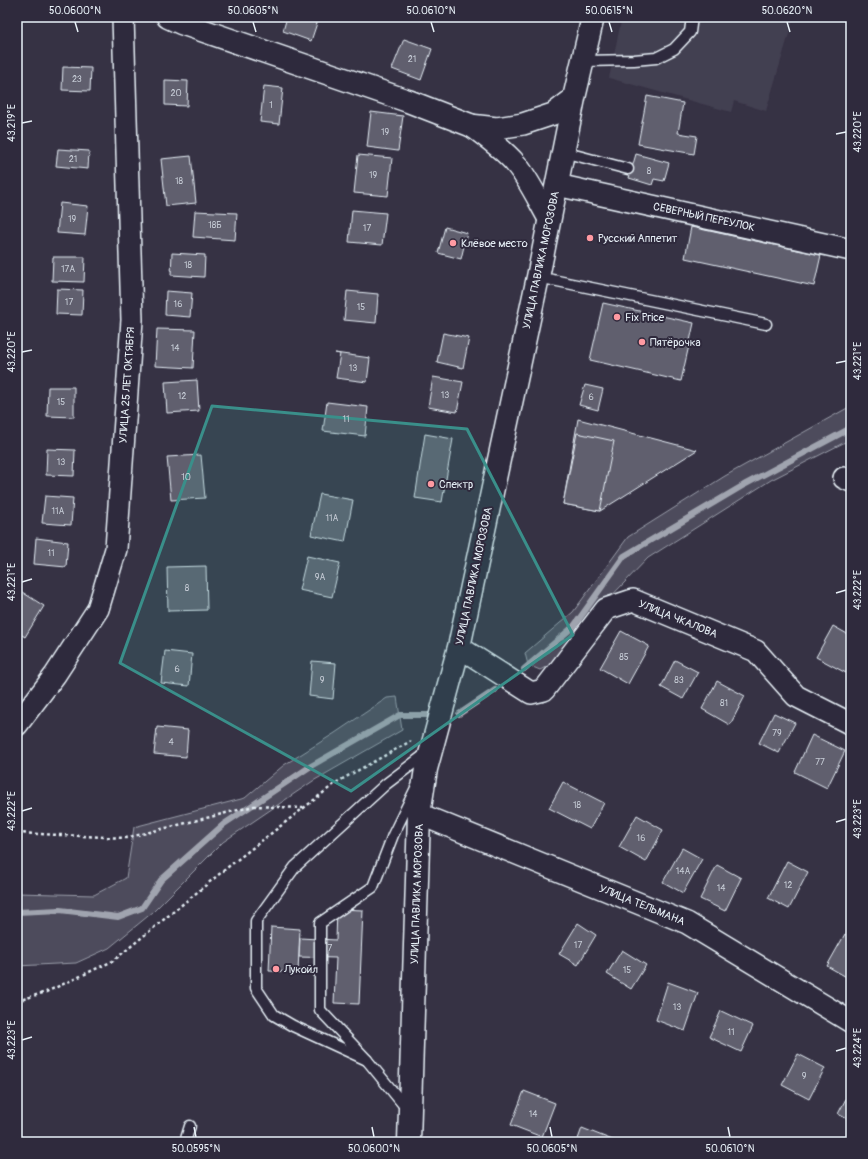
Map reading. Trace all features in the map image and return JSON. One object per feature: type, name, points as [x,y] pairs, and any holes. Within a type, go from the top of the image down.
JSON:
[{"type":"street","name":"УЛИЦА 25 ЛЕТ ОКТЯБРЯ","points":[[17,725],[55,675],[98,609],[116,550],[132,320],[123,17]]},
{"type":"street","points":[[168,17],[408,101],[470,125],[497,128],[523,124],[552,114],[574,98]]},
{"type":"street","name":"УЛИЦА ПАВЛИКА МОРОЗОВА","points":[[409,1142],[419,814],[428,759],[459,647],[538,277],[574,98],[584,61],[593,17]]},
{"type":"street","points":[[470,125],[502,150],[516,164],[527,180],[549,219]]},
{"type":"street","name":"СЕВЕРНЫЙ ПЕРЕУЛОК","points":[[557,185],[851,250]]},
{"type":"street","name":"УЛИЦА ЧКАЛОВА","points":[[459,647],[531,693],[544,690],[606,608],[633,600],[756,651],[796,696],[851,724]]},
{"type":"street","name":"УЛИЦА ТЕЛЬМАНА","points":[[419,814],[688,923],[851,1022]]},
{"type":"lane","points":[[584,61],[656,58],[674,49],[690,32],[692,17]]},
{"type":"lane","points":[[564,152],[628,169]]},
{"type":"lane","points":[[538,277],[766,324]]},
{"type":"lane","points":[[367,1060],[293,1026],[274,1015],[256,988],[256,921],[295,868],[386,784],[428,759]]},
{"type":"lane","points":[[410,1112],[367,1060],[320,1010],[320,923],[373,886],[393,835],[428,759]]},
{"type":"lane","points":[[185,1142],[190,1126]]},
{"type":"path","points":[[17,1001],[46,992],[113,961],[228,867],[337,782],[398,747],[436,729]]},
{"type":"path","points":[[17,832],[126,838],[254,806],[304,808]]},
{"type":"highlighted area","points":[[212,406],[467,429],[573,635],[351,791],[120,663]]},
{"type":"shaded area","points":[[622,17],[794,17],[766,111],[734,101],[731,112],[609,78]]},
{"type":"shaded area","points":[[851,406],[851,439],[771,480],[648,558],[601,607],[555,662],[540,670],[528,665],[525,653],[573,612],[628,537],[725,476]]},
{"type":"shaded area","points":[[397,697],[402,730],[313,781],[223,842],[153,912],[109,948],[76,963],[17,966],[17,893],[94,895],[126,878],[134,827],[245,798],[284,765],[387,698]]},
{"type":"building","points":[[287,17],[319,17],[311,41],[283,31]]},
{"type":"building","points":[[404,39],[432,49],[421,80],[392,69]]},
{"type":"building","points":[[63,67],[91,68],[90,91],[62,90]]},
{"type":"building","points":[[165,80],[188,81],[187,106],[165,105]]},
{"type":"building","points":[[264,86],[283,88],[279,124],[260,122]]},
{"type":"building","points":[[647,96],[683,103],[678,133],[697,136],[694,154],[638,144]]},
{"type":"building","points":[[371,112],[403,116],[398,151],[367,147]]},
{"type":"building","points":[[58,149],[89,151],[88,169],[56,166]]},
{"type":"building","points":[[636,154],[669,163],[664,181],[654,179],[652,185],[629,178]]},
{"type":"building","points":[[358,155],[392,158],[388,196],[354,193]]},
{"type":"building","points":[[191,156],[196,203],[166,206],[161,159]]},
{"type":"building","points":[[60,203],[88,206],[85,235],[57,233]]},
{"type":"building","points":[[352,210],[386,213],[382,245],[349,242]]},
{"type":"building","points":[[195,211],[237,213],[235,240],[193,237]]},
{"type":"building","name":"Клёвое место","points":[[445,227],[467,233],[461,259],[438,253]]},
{"type":"building","points":[[691,227],[821,255],[814,286],[685,258]]},
{"type":"building","points":[[172,253],[205,255],[204,277],[171,275]]},
{"type":"building","points":[[53,257],[85,257],[84,282],[52,281]]},
{"type":"building","points":[[57,289],[83,290],[82,315],[56,314]]},
{"type":"building","points":[[166,291],[192,293],[190,317],[165,315]]},
{"type":"building","points":[[347,291],[378,294],[376,323],[344,320]]},
{"type":"building","name":"Пятёрочка","points":[[603,303],[694,323],[681,381],[590,360]]},
{"type":"building","points":[[157,329],[195,330],[193,368],[155,366]]},
{"type":"building","points":[[443,333],[469,338],[463,368],[437,362]]},
{"type":"building","points":[[335,353],[370,358],[367,382],[336,378],[340,354]]},
{"type":"building","points":[[433,377],[463,382],[457,412],[428,407]]},
{"type":"building","points":[[197,380],[199,411],[167,413],[165,382]]},
{"type":"building","points":[[585,385],[603,389],[598,410],[579,405]]},
{"type":"building","points":[[48,387],[74,387],[74,417],[47,416]]},
{"type":"building","points":[[327,402],[368,407],[365,436],[323,431]]},
{"type":"building","points":[[578,419],[697,450],[600,511],[563,504]]},
{"type":"building","points":[[577,433],[614,441],[600,511],[563,504]]},
{"type":"building","points":[[425,434],[453,439],[442,502],[415,498]]},
{"type":"building","points":[[47,449],[75,450],[74,476],[46,475]]},
{"type":"building","points":[[201,455],[205,498],[171,500],[167,457]]},
{"type":"building","points":[[320,494],[353,500],[345,542],[311,535]]},
{"type":"building","points":[[45,496],[73,498],[71,525],[42,523]]},
{"type":"building","points":[[36,538],[68,542],[66,567],[34,564]]},
{"type":"building","points":[[307,556],[340,563],[332,597],[299,590]]},
{"type":"building","points":[[206,566],[207,610],[168,611],[167,567]]},
{"type":"building","points":[[22,592],[44,606],[25,637],[17,632],[17,600]]},
{"type":"building","points":[[833,626],[851,636],[851,664],[846,673],[816,657]]},
{"type":"building","points":[[621,631],[649,646],[628,684],[600,668]]},
{"type":"building","points":[[165,651],[192,654],[189,686],[161,683]]},
{"type":"building","points":[[675,660],[698,672],[683,699],[661,687]]},
{"type":"building","points":[[312,661],[336,663],[333,699],[309,696]]},
{"type":"building","points":[[717,681],[745,696],[730,725],[702,709]]},
{"type":"building","points":[[774,713],[795,723],[779,753],[759,743]]},
{"type":"building","points":[[157,727],[188,730],[186,757],[154,754]]},
{"type":"building","points":[[812,735],[845,751],[827,788],[795,772]]},
{"type":"building","points":[[563,782],[604,803],[590,829],[549,808]]},
{"type":"building","points":[[637,815],[663,830],[646,862],[619,847]]},
{"type":"building","points":[[682,848],[702,859],[683,893],[663,882]]},
{"type":"building","points":[[787,861],[808,872],[789,909],[768,898]]},
{"type":"building","points":[[717,865],[741,878],[725,911],[700,899]]},
{"type":"building","points":[[337,909],[363,910],[359,1004],[334,1003],[336,958],[299,957],[300,938],[336,940]]},
{"type":"building","points":[[578,923],[596,935],[578,965],[559,954]]},
{"type":"building","points":[[271,927],[300,929],[298,972],[269,971]]},
{"type":"building","points":[[845,934],[851,938],[850,979],[827,966]]},
{"type":"building","points":[[622,950],[646,965],[631,989],[607,974]]},
{"type":"building","points":[[668,982],[698,993],[685,1031],[656,1020]]},
{"type":"building","points":[[721,1011],[753,1026],[741,1052],[709,1037]]},
{"type":"building","points":[[798,1054],[825,1068],[809,1099],[782,1085]]},
{"type":"building","points":[[851,1089],[851,1121],[838,1114]]},
{"type":"building","points":[[524,1091],[555,1103],[542,1137],[511,1125]]},
{"type":"building","points":[[582,1128],[615,1141],[615,1142],[577,1142]]},
{"type":"waterway","points":[[524,669],[574,626],[624,556],[744,485],[851,428]]},
{"type":"waterway","points":[[459,714],[495,690]]},
{"type":"waterway","points":[[17,912],[60,910],[118,917],[142,908],[161,880],[224,824],[311,766],[400,715],[430,715]]},
{"type":"place","name":"Русский Аппетит","points":[[590,238]]},
{"type":"place","name":"Клёвое место","points":[[453,243]]},
{"type":"place","name":"Fix Price","points":[[617,317]]},
{"type":"place","name":"Пятёрочка","points":[[642,342]]},
{"type":"place","name":"Спектр","points":[[431,484]]},
{"type":"place","name":"Лукойл","points":[[276,969]]}]
